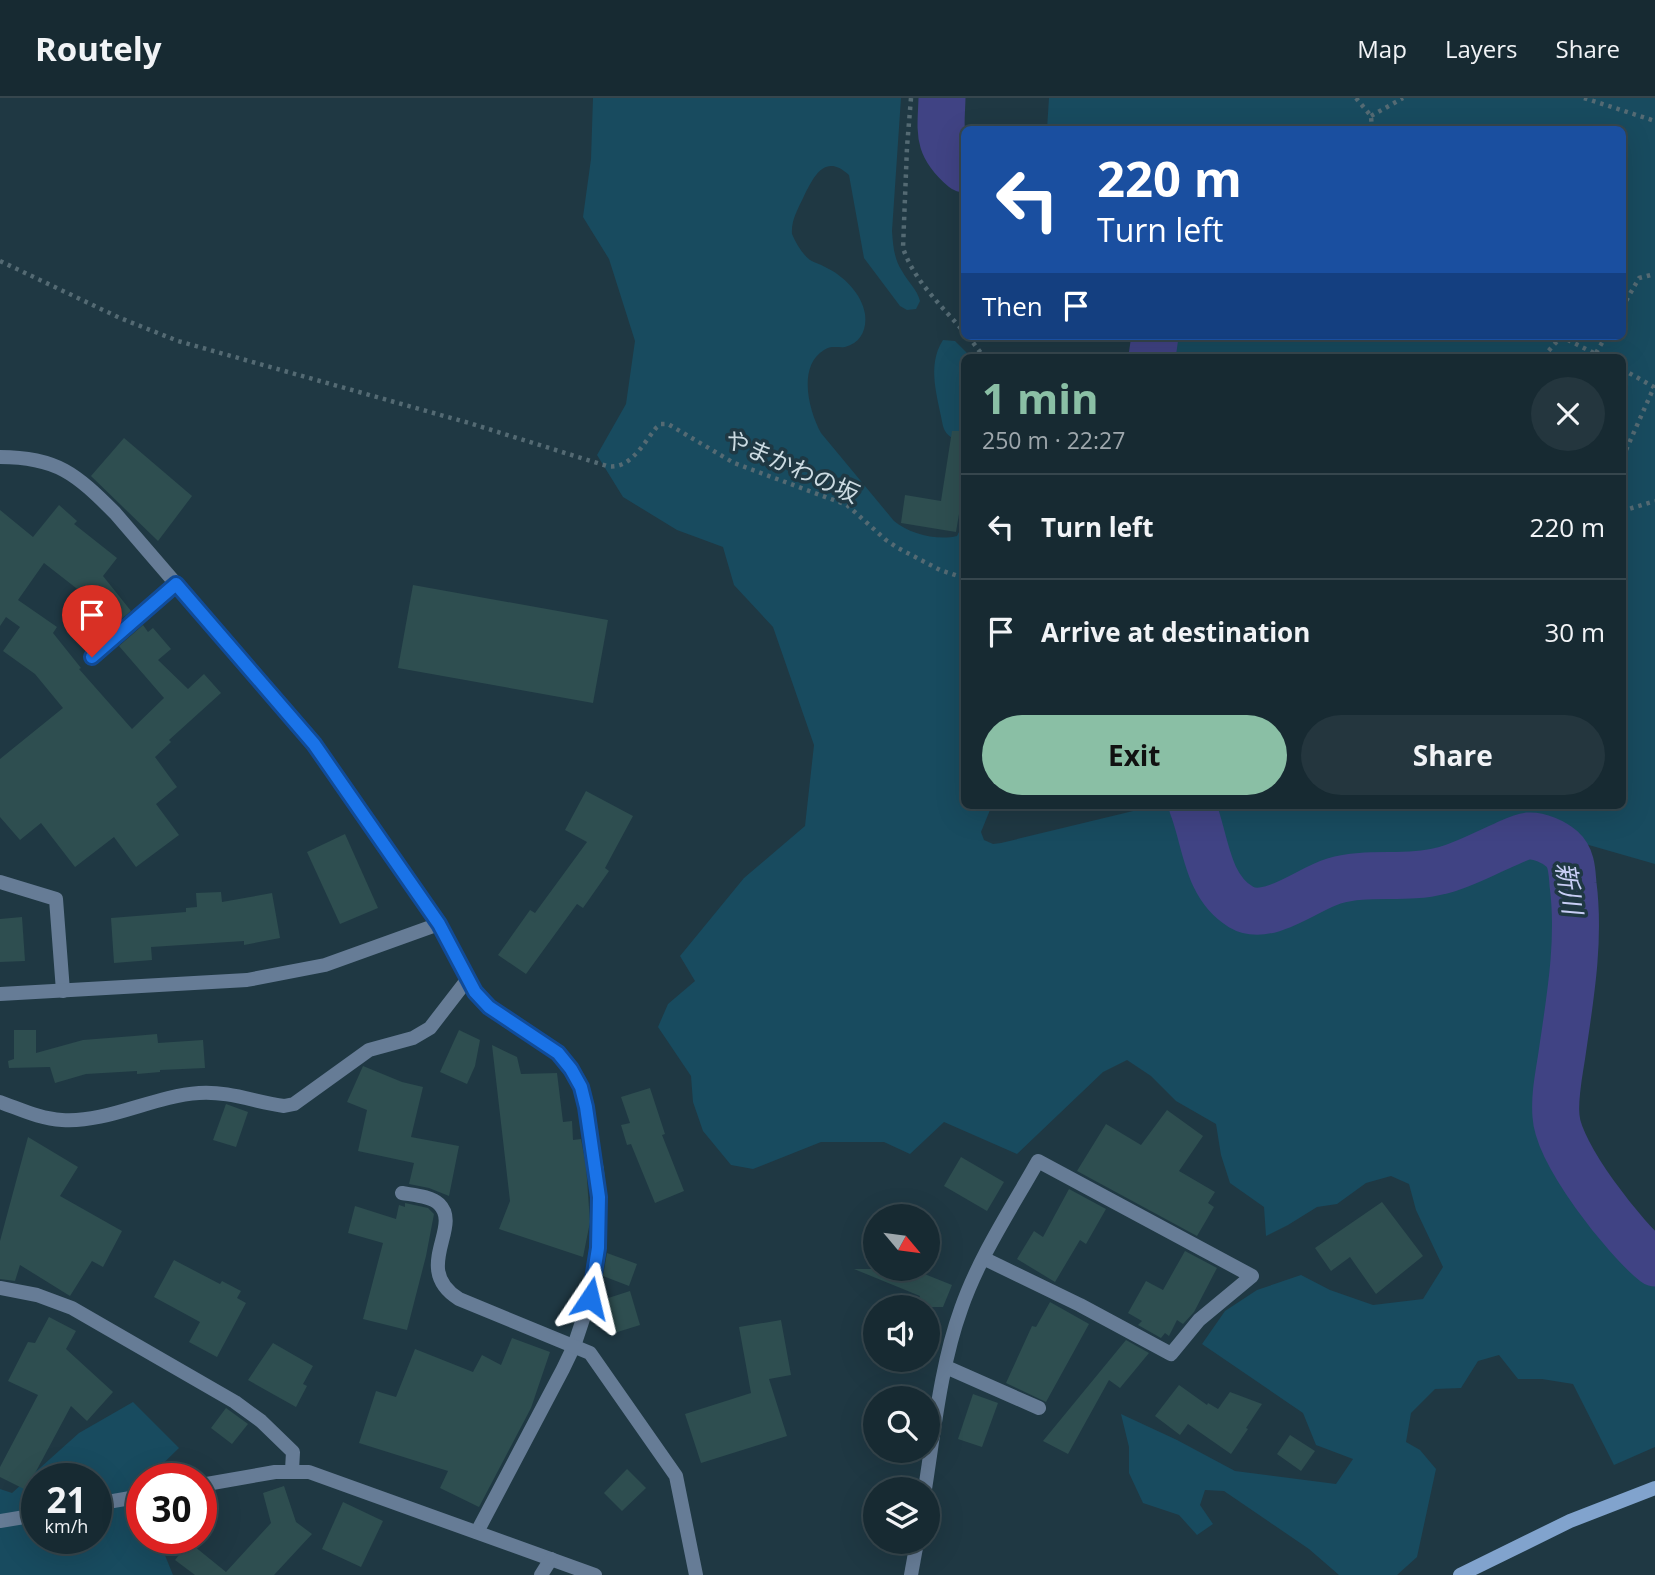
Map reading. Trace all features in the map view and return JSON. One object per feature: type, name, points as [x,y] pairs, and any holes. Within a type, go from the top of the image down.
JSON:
[{"type":"street","points":[[0,457],[40,460],[57,466],[115,513],[314,744],[439,924],[467,980],[489,1007],[558,1053],[581,1087],[597,1171],[600,1222],[590,1298],[574,1346],[477,1532]]},
{"type":"street","points":[[92,657],[176,584]]},
{"type":"street","points":[[0,882],[56,899],[63,991]]},
{"type":"street","points":[[0,994],[208,984],[286,974],[363,953],[439,924]]},
{"type":"street","points":[[0,1102],[44,1118],[61,1121],[96,1116],[198,1093],[223,1093],[284,1107],[294,1104],[369,1050],[412,1038],[430,1028],[467,980]]},
{"type":"street","points":[[927,1477],[946,1367],[960,1311],[983,1258],[1038,1161],[1252,1276],[1199,1320],[1171,1354],[1080,1305],[983,1258]]},
{"type":"street","points":[[402,1193],[429,1198],[439,1203],[445,1214],[438,1262],[439,1278],[446,1291],[459,1299],[590,1353],[676,1476],[696,1575]]},
{"type":"street","points":[[0,1288],[37,1295],[72,1308],[235,1402],[261,1421],[293,1452],[292,1470]]},
{"type":"street","points":[[946,1367],[1039,1408]]},
{"type":"street","points":[[217,1482],[292,1470],[325,1477],[595,1575]]},
{"type":"street","points":[[1460,1575],[1560,1526],[1655,1488]]},
{"type":"street","points":[[0,1521],[21,1518]]},
{"type":"street","points":[[911,1575],[915,1554]]},
{"type":"street","points":[[541,1575],[551,1559]]},
{"type":"path","points":[[912,98],[906,147],[903,248],[908,263],[918,277],[961,328]]},
{"type":"path","points":[[1356,98],[1371,116],[1372,126]]},
{"type":"path","points":[[1371,116],[1403,98]]},
{"type":"path","points":[[1584,98],[1655,121]]},
{"type":"path","name":"やまかわの坂","points":[[0,261],[158,334],[617,467],[625,465],[656,428],[668,424],[734,463],[847,505],[898,548],[940,570],[961,577]]},
{"type":"path","points":[[1626,301],[1639,278],[1655,274]]},
{"type":"path","points":[[971,340],[982,354]]},
{"type":"path","points":[[1546,354],[1558,340]]},
{"type":"path","points":[[1569,340],[1597,354]]},
{"type":"path","points":[[1626,371],[1654,387],[1626,450]]},
{"type":"path","points":[[1626,510],[1655,501]]},
{"type":"shaded area","points":[[593,98],[901,98],[892,231],[899,266],[920,301],[916,309],[907,310],[900,306],[864,258],[849,175],[833,166],[821,170],[797,210],[792,234],[807,258],[832,270],[851,286],[860,299],[865,320],[859,339],[845,347],[827,348],[816,357],[810,367],[808,390],[821,433],[894,521],[916,533],[941,538],[957,536],[961,528],[961,809],[990,809],[981,832],[984,840],[993,844],[1001,843],[1141,809],[1177,809],[1187,819],[1207,885],[1224,906],[1248,922],[1261,923],[1338,890],[1445,881],[1529,846],[1540,848],[1556,857],[1561,867],[1565,900],[1562,976],[1546,1117],[1551,1140],[1561,1161],[1631,1257],[1655,1276],[1655,1447],[1614,1465],[1573,1384],[1542,1379],[1518,1379],[1499,1355],[1478,1361],[1461,1388],[1435,1389],[1411,1413],[1406,1442],[1420,1450],[1436,1469],[1417,1557],[1397,1575],[1339,1575],[1309,1549],[1224,1491],[1205,1490],[1200,1505],[1213,1524],[1197,1535],[1179,1515],[1143,1503],[1129,1473],[1129,1447],[1121,1414],[1235,1471],[1336,1484],[1353,1459],[1316,1445],[1303,1413],[1202,1344],[1225,1311],[1257,1290],[1301,1275],[1330,1290],[1373,1305],[1423,1299],[1443,1267],[1416,1210],[1409,1184],[1391,1176],[1366,1183],[1337,1204],[1317,1207],[1266,1236],[1264,1207],[1230,1183],[1221,1155],[1216,1124],[1176,1101],[1151,1076],[1127,1060],[1103,1072],[1017,1154],[944,1122],[910,1154],[884,1142],[821,1142],[753,1169],[731,1165],[703,1131],[693,1102],[691,1076],[658,1027],[668,1004],[695,981],[680,956],[744,878],[805,826],[814,745],[773,627],[734,585],[723,547],[677,530],[623,497],[597,455],[626,404],[635,341],[609,259],[583,217],[591,159]]},
{"type":"shaded area","points":[[1049,98],[1655,98],[1655,864],[1561,837],[1538,826],[1526,826],[1453,857],[1427,864],[1333,871],[1266,901],[1251,901],[1239,895],[1222,868],[1203,809],[1626,809],[1626,354],[1162,354],[1164,340],[1626,340],[1626,126],[1047,126]]},
{"type":"shaded area","points":[[943,340],[955,341],[968,354],[961,354],[961,440],[948,435],[943,426],[934,371]]},
{"type":"shaded area","points":[[133,1402],[179,1448],[164,1463],[126,1463],[126,1554],[164,1554],[173,1575],[0,1575],[0,1489],[12,1493],[21,1485],[21,1554],[112,1554],[112,1463],[46,1463],[79,1433]]},
{"type":"building","points":[[952,431],[961,431],[961,502],[956,532],[901,523],[905,495],[941,501]]},
{"type":"building","points":[[124,438],[192,496],[158,541],[91,476]]},
{"type":"building","points":[[59,505],[77,521],[74,524],[117,558],[103,576],[131,611],[106,632],[85,609],[94,602],[44,563],[18,600],[57,627],[53,633],[81,668],[79,669],[132,729],[164,698],[119,646],[143,625],[148,632],[153,628],[171,649],[158,660],[188,689],[204,674],[221,693],[169,740],[171,742],[155,757],[177,787],[156,804],[179,835],[136,867],[114,837],[75,867],[41,823],[20,840],[0,817],[0,759],[63,708],[35,674],[3,651],[20,627],[6,617],[0,626],[0,510],[33,537]]},
{"type":"building","points":[[413,585],[608,620],[593,703],[398,668]]},
{"type":"building","points":[[586,791],[633,816],[605,868],[609,871],[583,908],[577,904],[526,974],[498,955],[530,910],[535,913],[587,842],[565,830]]},
{"type":"building","points":[[345,834],[378,908],[340,924],[307,852]]},
{"type":"building","points":[[221,892],[222,902],[272,893],[280,938],[244,945],[244,941],[151,947],[152,960],[114,963],[111,918],[186,912],[186,908],[197,907],[196,893]]},
{"type":"building","points":[[22,917],[25,961],[0,962],[0,919]]},
{"type":"building","points":[[14,1030],[36,1030],[36,1053],[83,1040],[157,1034],[158,1043],[203,1040],[205,1068],[137,1074],[137,1071],[86,1074],[55,1083],[50,1067],[9,1068],[8,1061],[14,1059]]},
{"type":"building","points":[[459,1030],[480,1040],[475,1066],[467,1084],[440,1072]]},
{"type":"building","points":[[492,1045],[517,1057],[521,1074],[557,1073],[563,1122],[572,1121],[573,1140],[581,1139],[586,1165],[590,1222],[583,1257],[499,1229],[510,1201]]},
{"type":"building","points":[[363,1066],[402,1082],[423,1087],[411,1137],[459,1146],[449,1196],[409,1184],[414,1163],[358,1151],[367,1110],[347,1102]]},
{"type":"building","points":[[650,1088],[665,1134],[662,1135],[684,1191],[655,1203],[631,1144],[627,1145],[621,1125],[630,1123],[621,1097]]},
{"type":"building","points":[[226,1104],[248,1112],[236,1147],[213,1140]]},
{"type":"building","points":[[1167,1110],[1203,1136],[1179,1171],[1215,1192],[1208,1203],[1214,1207],[1197,1236],[1077,1171],[1106,1124],[1141,1145]]},
{"type":"building","points":[[28,1137],[78,1167],[60,1196],[122,1231],[103,1267],[92,1261],[70,1296],[20,1265],[15,1281],[0,1279],[0,1241]]},
{"type":"building","points":[[961,1157],[1004,1182],[987,1211],[944,1186]]},
{"type":"building","points":[[1069,1189],[1106,1209],[1086,1244],[1080,1240],[1055,1282],[1017,1259],[1034,1231],[1043,1237]]},
{"type":"building","points":[[1382,1202],[1423,1256],[1376,1294],[1350,1257],[1331,1271],[1315,1248]]},
{"type":"building","points":[[405,1203],[428,1208],[434,1214],[407,1330],[363,1319],[383,1243],[348,1233],[355,1206],[396,1219],[399,1205],[405,1207]]},
{"type":"building","points":[[1185,1251],[1217,1268],[1194,1312],[1183,1324],[1177,1320],[1169,1336],[1165,1333],[1161,1338],[1138,1325],[1142,1321],[1128,1313],[1146,1281],[1163,1290]]},
{"type":"building","points":[[607,1253],[637,1264],[629,1286],[603,1276]]},
{"type":"building","points":[[174,1260],[220,1284],[222,1281],[241,1291],[237,1298],[246,1303],[217,1357],[189,1342],[200,1322],[154,1297]]},
{"type":"building","points":[[940,1280],[952,1285],[943,1307],[940,1307],[940,1295],[918,1295],[883,1281]]},
{"type":"building","points":[[630,1291],[640,1325],[608,1335],[599,1301]]},
{"type":"building","points":[[1050,1302],[1089,1324],[1046,1402],[1006,1383],[1032,1326],[1036,1327]]},
{"type":"building","points":[[49,1317],[76,1331],[66,1349],[113,1392],[87,1421],[71,1406],[40,1463],[21,1463],[21,1488],[0,1477],[0,1467],[38,1395],[8,1381],[28,1342],[35,1343]]},
{"type":"building","points":[[781,1320],[791,1375],[769,1379],[787,1436],[701,1463],[685,1414],[751,1393],[739,1327]]},
{"type":"building","points":[[512,1338],[550,1352],[531,1408],[479,1507],[440,1488],[448,1471],[359,1443],[376,1391],[396,1397],[415,1349],[473,1372],[482,1355],[501,1365]]},
{"type":"building","points":[[1126,1340],[1149,1353],[1120,1388],[1109,1380],[1068,1454],[1043,1441]]},
{"type":"building","points":[[273,1343],[313,1366],[303,1384],[307,1386],[296,1407],[248,1380]]},
{"type":"building","points":[[1179,1385],[1207,1405],[1208,1403],[1218,1409],[1230,1392],[1262,1404],[1231,1454],[1188,1424],[1180,1435],[1155,1416]]},
{"type":"building","points":[[973,1394],[998,1403],[982,1447],[958,1439]]},
{"type":"building","points":[[226,1408],[248,1424],[232,1444],[211,1428]]},
{"type":"building","points":[[1290,1435],[1315,1451],[1301,1471],[1277,1454]]},
{"type":"building","points":[[627,1469],[646,1488],[622,1511],[604,1493]]},
{"type":"building","points":[[284,1486],[296,1522],[312,1534],[274,1575],[195,1575],[175,1560],[180,1554],[204,1554],[226,1572],[271,1523],[263,1493]]},
{"type":"building","points":[[343,1502],[383,1521],[361,1567],[322,1549]]},
{"type":"waterway","name":"新川","points":[[942,98],[941,129],[944,145],[961,166]]},
{"type":"waterway","name":"新川","points":[[1152,354],[1154,340]]},
{"type":"waterway","name":"新川","points":[[1193,809],[1214,875],[1229,898],[1252,911],[1275,908],[1323,885],[1347,878],[1427,874],[1448,869],[1525,837],[1541,838],[1562,849],[1572,870],[1576,925],[1572,986],[1558,1082],[1556,1116],[1568,1152],[1580,1173],[1611,1216],[1655,1263]]},
{"type":"route","points":[[92,657],[176,584],[314,744],[439,924],[475,992],[506,1020],[558,1053],[571,1069],[581,1087],[597,1171],[600,1222],[590,1298]]}]
